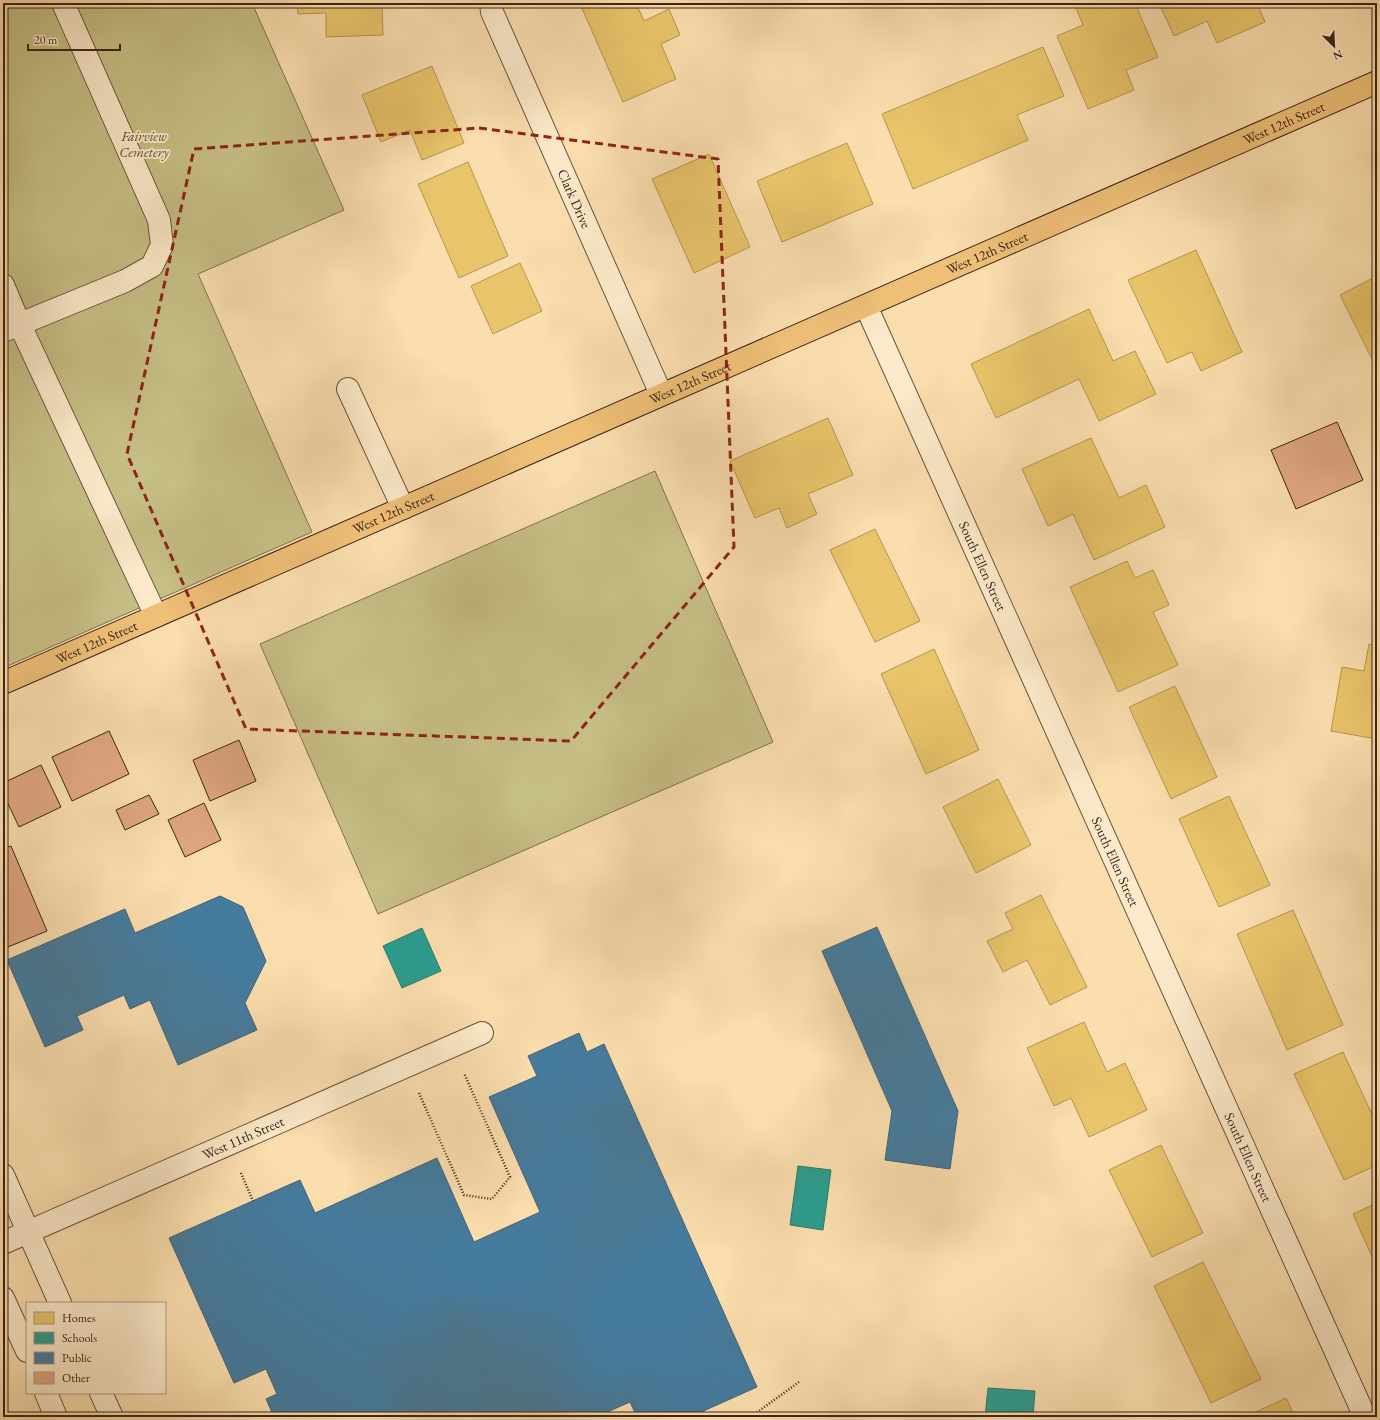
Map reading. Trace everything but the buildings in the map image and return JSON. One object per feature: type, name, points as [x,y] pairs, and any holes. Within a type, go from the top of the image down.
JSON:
[{"type":"main road","name":"West 12th Street","points":[[3,683],[1377,82]]},
{"type":"street","points":[[11,327],[125,281],[152,266],[162,245],[159,220],[63,3]]},
{"type":"street","name":"Clark Drive","points":[[491,3],[492,12],[661,394]]},
{"type":"street","points":[[3,285],[11,327],[156,616]]},
{"type":"street","name":"South Ellen Street","points":[[866,306],[1365,1417]]},
{"type":"street","points":[[348,389],[403,508]]},
{"type":"street","name":"West 11th Street","points":[[3,1243],[482,1033]]},
{"type":"street","points":[[3,1175],[60,1302]]},
{"type":"street","points":[[3,1298],[26,1349]]},
{"type":"street","points":[[46,1394],[56,1417]]},
{"type":"street","points":[[101,1394],[112,1417]]},
{"type":"path","points":[[419,1093],[464,1195],[492,1199],[510,1177],[464,1073]]},
{"type":"path","points":[[241,1173],[253,1201]]},
{"type":"path","points":[[752,1416],[800,1382]]},
{"type":"highlighted area","points":[[479,128],[718,159],[734,547],[571,741],[246,729],[127,454],[194,149]]},
{"type":"green space","name":"Fairview Cemetery","points":[[3,3],[252,3],[344,210],[198,274],[312,532],[3,668]]},
{"type":"green space","points":[[655,471],[773,742],[378,914],[260,644]]}]
